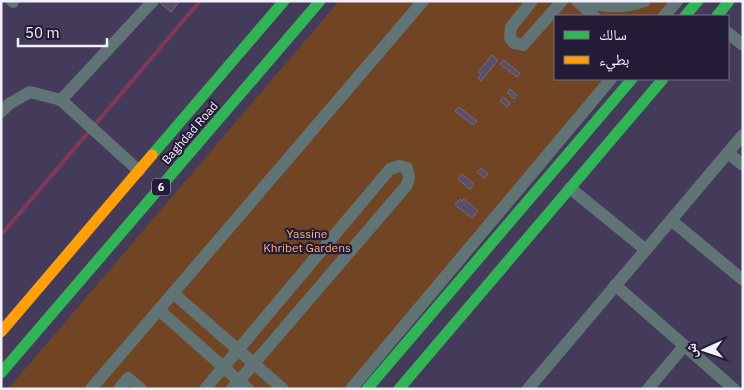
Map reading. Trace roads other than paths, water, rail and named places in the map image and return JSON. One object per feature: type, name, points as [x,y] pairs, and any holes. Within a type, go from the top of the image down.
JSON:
[{"type":"main road","name":"Baghdad Road","points":[[1,332],[284,1]]},
{"type":"main road","name":"Baghdad Road","points":[[1,373],[320,1]]},
{"type":"main road","points":[[686,15],[698,1]]},
{"type":"main road","points":[[718,15],[729,1]]},
{"type":"main road","points":[[399,389],[434,329],[631,80]]},
{"type":"main road","points":[[368,389],[434,329],[570,188],[662,80]]},
{"type":"street","points":[[61,100],[153,1]]},
{"type":"street","points":[[91,389],[423,1]]},
{"type":"street","points":[[532,1],[511,27],[510,38],[514,43],[523,44],[562,1]]},
{"type":"street","points":[[577,1],[593,15]]},
{"type":"street","points":[[584,1],[599,6],[615,7],[631,6],[646,1]]},
{"type":"street","points":[[635,15],[646,1]]},
{"type":"street","points":[[665,15],[677,1]]},
{"type":"street","points":[[729,34],[743,45]]},
{"type":"street","points":[[351,389],[611,80]]},
{"type":"street","points":[[4,104],[30,92],[61,100],[139,171]]},
{"type":"street","points":[[528,389],[743,135]]},
{"type":"street","points":[[728,153],[743,165]]},
{"type":"street","points":[[159,310],[223,367],[240,386],[254,364],[407,185],[409,177],[406,168],[399,166],[390,169],[223,367],[205,389]]},
{"type":"street","points":[[570,188],[646,250]]},
{"type":"street","points":[[671,220],[743,280]]},
{"type":"street","points":[[615,285],[734,389]]},
{"type":"street","points":[[173,293],[283,389]]},
{"type":"street","points":[[648,389],[684,346]]},
{"type":"street","points":[[119,389],[128,378],[141,389]]},
{"type":"waterway","points":[[1,235],[200,1]]},
{"type":"park label","name":"Yassine Khribet Gardens","points":[[307,241]]}]
